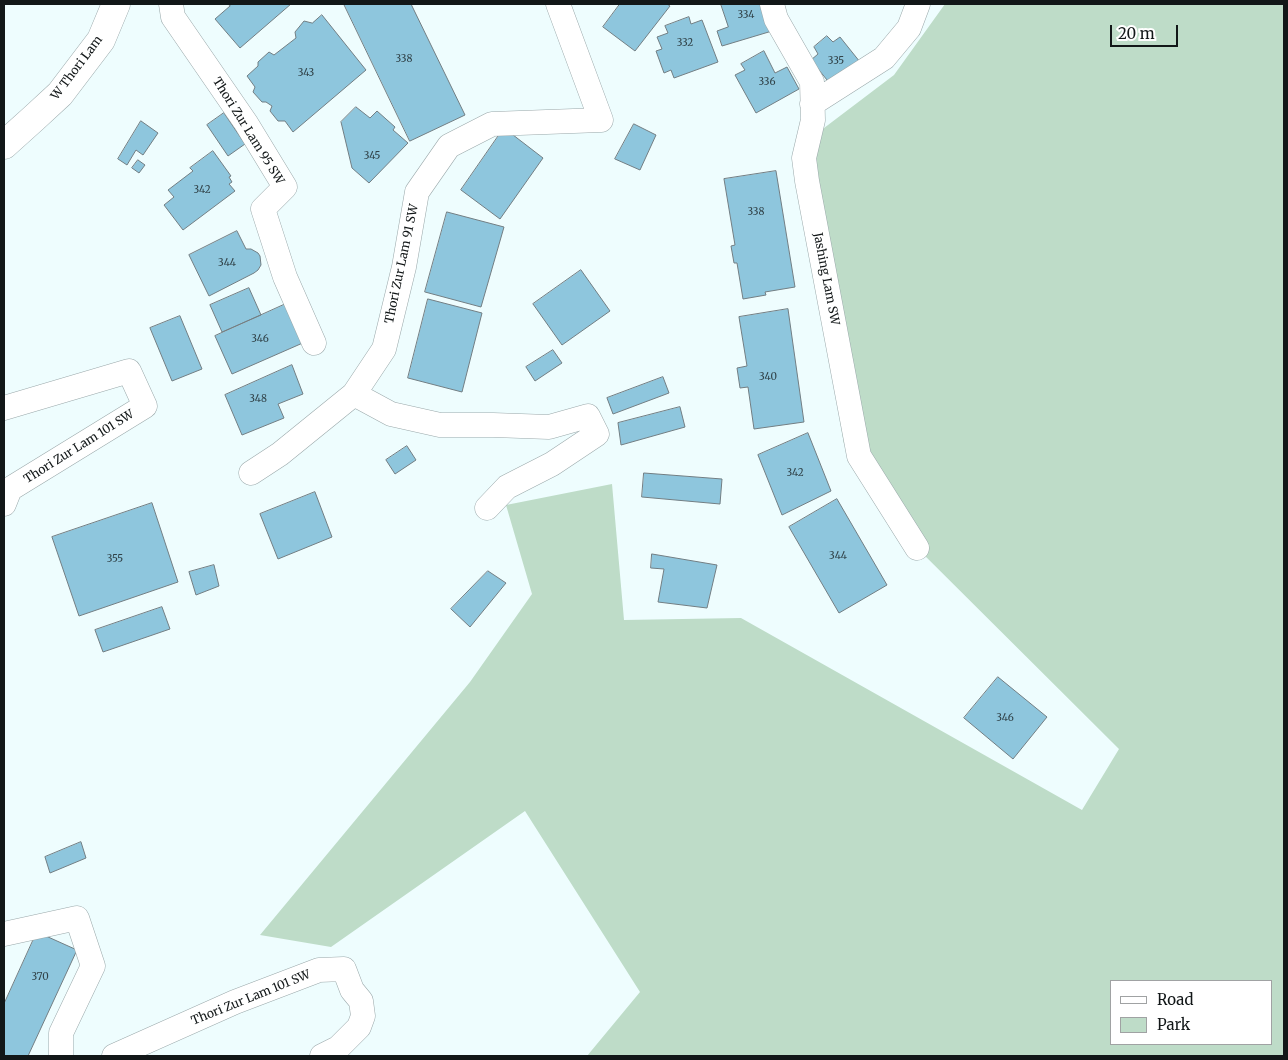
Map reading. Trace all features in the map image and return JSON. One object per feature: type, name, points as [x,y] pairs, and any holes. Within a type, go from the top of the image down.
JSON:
[{"type":"main road","name":"W Thori Lam","points":[[4,145],[60,94],[100,40],[116,4]]},
{"type":"street","name":"Thori Zur Lam 95 SW","points":[[171,4],[173,17],[246,123],[284,187],[263,209],[285,277],[314,343]]},
{"type":"street","name":"Thori Zur Lam 91 SW","points":[[251,473],[280,454],[354,394],[384,349],[404,267],[417,192],[449,146],[492,124],[600,120],[558,4]]},
{"type":"street","name":"Jashing Lam SW","points":[[772,4],[776,19],[812,82],[813,120],[804,158],[859,456],[917,548]]},
{"type":"street","points":[[812,104],[884,58],[909,28],[918,4]]},
{"type":"street","name":"Thori Zur Lam 101 SW","points":[[4,408],[129,371],[145,406],[10,489],[4,504]]},
{"type":"street","points":[[354,394],[391,414],[440,425],[549,427],[588,416],[597,434],[552,464],[508,487],[487,508]]},
{"type":"street","points":[[4,934],[78,918],[93,966],[61,1033],[61,1056]]},
{"type":"street","name":"Thori Zur Lam 101 SW","points":[[114,1056],[235,1002],[319,970],[344,969],[352,990],[361,1001],[363,1016],[359,1027],[338,1048],[322,1056]]},
{"type":"green space","points":[[945,4],[1284,4],[1284,1056],[587,1056],[640,992],[525,811],[331,947],[260,935],[470,682],[532,594],[506,505],[612,484],[624,620],[741,618],[1082,810],[1119,749],[907,538],[844,444],[795,150],[894,75]]},
{"type":"building","points":[[228,4],[291,4],[240,48],[215,19],[230,6]]},
{"type":"building","points":[[344,4],[411,4],[465,115],[410,141]]},
{"type":"building","points":[[620,4],[667,4],[670,6],[635,51],[603,27]]},
{"type":"building","points":[[721,4],[764,4],[772,31],[722,46],[717,31],[728,27]]},
{"type":"building","points":[[322,15],[366,70],[293,132],[285,121],[278,121],[270,111],[272,106],[262,102],[253,92],[255,87],[247,76],[269,52],[274,55],[296,38],[295,32],[304,21],[312,23]]},
{"type":"building","points":[[689,17],[691,24],[702,20],[718,62],[674,78],[671,70],[664,73],[656,51],[662,49],[657,37],[668,33],[665,26]]},
{"type":"building","points":[[827,36],[833,42],[840,37],[860,62],[831,85],[811,60],[818,54],[814,47]]},
{"type":"building","points":[[764,51],[775,73],[787,67],[799,89],[756,113],[735,75],[745,70],[741,64]]},
{"type":"building","points":[[356,107],[370,118],[377,111],[395,127],[393,130],[408,143],[369,183],[352,168],[341,122]]},
{"type":"building","points":[[224,113],[245,144],[228,156],[207,125]]},
{"type":"building","points":[[141,121],[158,133],[143,155],[136,150],[127,165],[118,159]]},
{"type":"building","points":[[634,124],[656,135],[640,170],[615,159]]},
{"type":"building","points":[[504,128],[543,158],[500,219],[461,190]]},
{"type":"building","points":[[213,151],[231,176],[229,177],[232,182],[229,184],[235,191],[183,230],[164,205],[174,197],[168,190],[193,171],[190,168]]},
{"type":"building","points":[[138,160],[145,165],[139,173],[132,168]]},
{"type":"building","points":[[776,171],[795,287],[765,292],[766,295],[743,299],[737,263],[734,263],[731,246],[735,245],[724,179]]},
{"type":"building","points":[[447,212],[504,227],[481,307],[425,292]]},
{"type":"building","points":[[237,231],[246,249],[251,249],[258,253],[261,265],[254,273],[209,296],[189,255]]},
{"type":"building","points":[[581,270],[610,311],[562,345],[533,304]]},
{"type":"building","points":[[249,288],[261,315],[222,332],[210,305]]},
{"type":"building","points":[[428,299],[482,313],[462,392],[408,378]]},
{"type":"building","points":[[288,303],[305,342],[232,374],[215,336]]},
{"type":"building","points":[[788,309],[804,422],[754,429],[748,387],[740,388],[737,368],[747,366],[739,317]]},
{"type":"building","points":[[180,316],[202,369],[172,381],[150,328]]},
{"type":"building","points":[[553,350],[562,363],[535,381],[526,367]]},
{"type":"building","points":[[292,365],[303,394],[278,404],[284,418],[242,435],[225,395]]},
{"type":"building","points":[[663,377],[669,393],[613,414],[607,398]]},
{"type":"building","points":[[680,407],[685,427],[621,445],[618,423]]},
{"type":"building","points":[[808,433],[831,491],[782,515],[758,455]]},
{"type":"building","points":[[407,446],[416,460],[395,474],[386,460]]},
{"type":"building","points":[[644,473],[722,479],[720,504],[642,497]]},
{"type":"building","points":[[315,492],[332,537],[278,559],[260,514]]},
{"type":"building","points":[[837,499],[887,585],[839,613],[789,527]]},
{"type":"building","points":[[152,503],[178,582],[79,616],[52,537]]},
{"type":"building","points":[[652,554],[717,565],[707,608],[658,602],[664,569],[651,568]]},
{"type":"building","points":[[214,565],[219,586],[196,595],[189,572]]},
{"type":"building","points":[[488,571],[506,583],[470,627],[451,609]]},
{"type":"building","points":[[162,607],[170,629],[103,652],[95,630]]},
{"type":"building","points":[[998,677],[1047,717],[1013,759],[964,718]]},
{"type":"building","points":[[81,842],[86,858],[50,873],[45,857]]},
{"type":"building","points":[[37,932],[77,950],[28,1056],[4,1056],[4,1004]]}]
